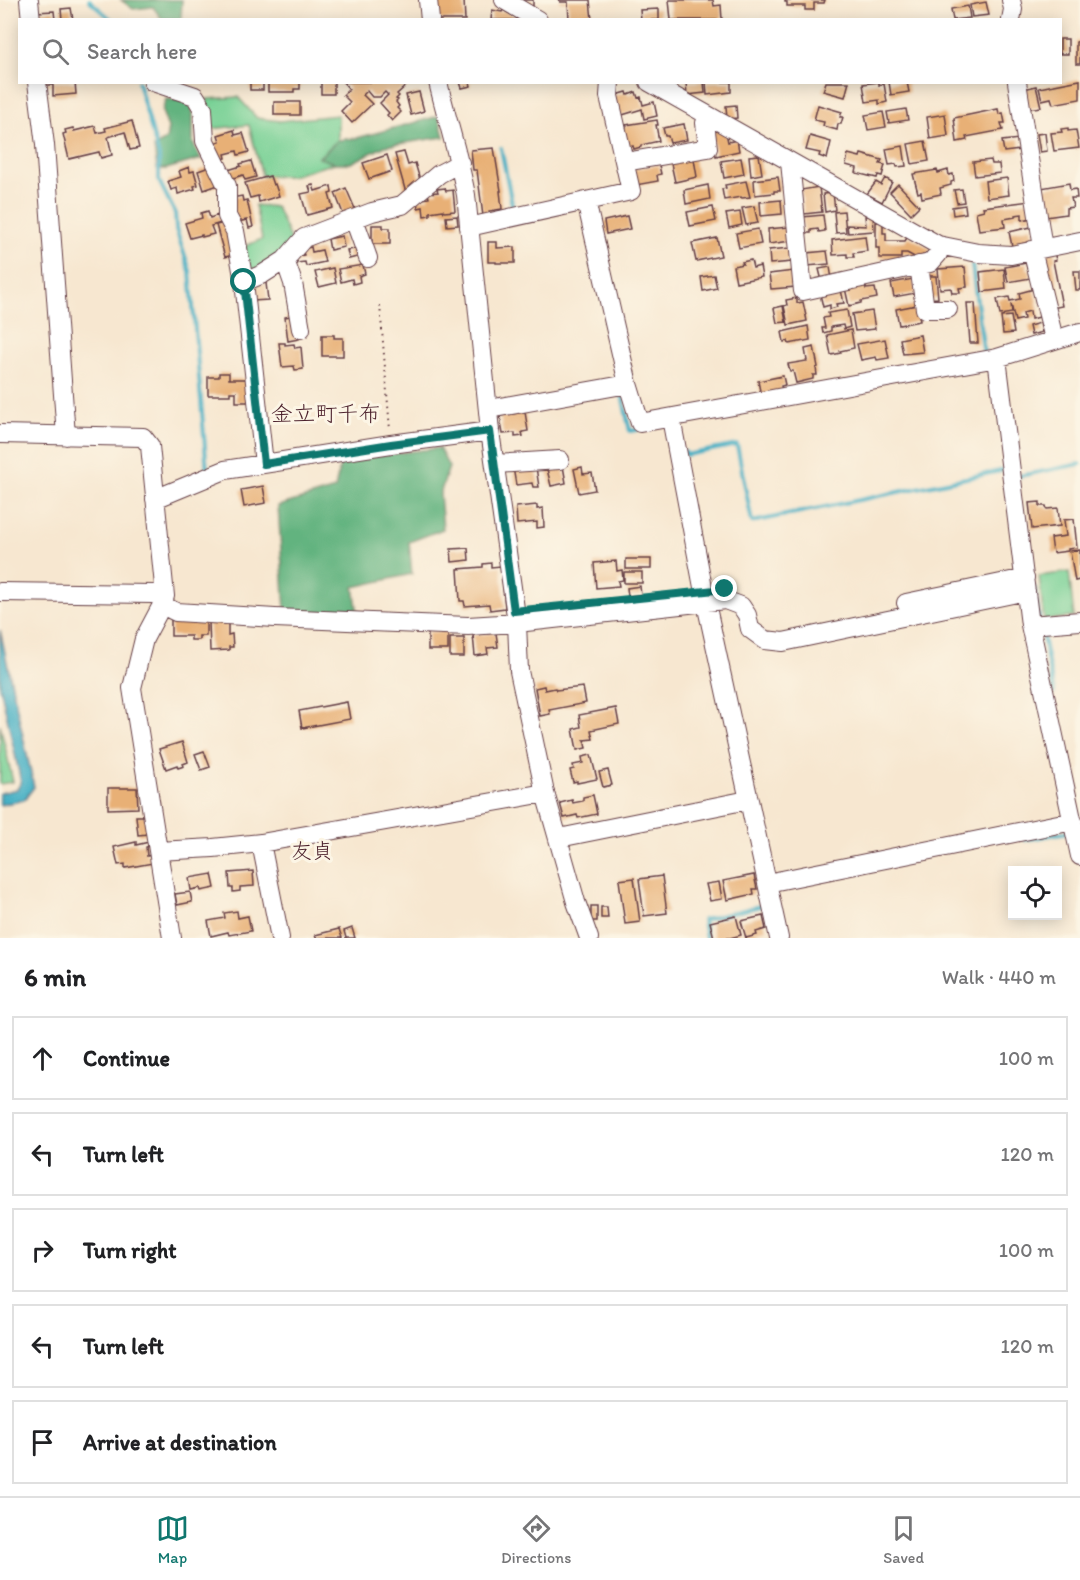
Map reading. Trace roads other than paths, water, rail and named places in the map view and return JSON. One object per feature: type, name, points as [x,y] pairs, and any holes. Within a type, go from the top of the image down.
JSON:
[{"type":"street","points":[[29,0],[31,18]]},
{"type":"street","points":[[428,0],[430,18]]},
{"type":"street","points":[[504,0],[535,18]]},
{"type":"street","points":[[1011,0],[1013,9],[1011,18]]},
{"type":"street","points":[[37,84],[45,145],[66,436]]},
{"type":"street","points":[[159,84],[195,96],[202,109],[205,141],[227,186],[227,216],[235,231],[244,282],[264,464]]},
{"type":"street","points":[[438,84],[460,163],[466,195],[490,431],[516,617],[519,671],[546,793],[576,902],[589,938]]},
{"type":"street","points":[[469,227],[631,191],[609,96],[610,84]]},
{"type":"street","points":[[652,84],[938,245],[978,253],[1011,255],[1080,241]]},
{"type":"street","points":[[1017,84],[1038,249],[1054,339]]},
{"type":"street","points":[[625,162],[708,148],[705,123],[708,116]]},
{"type":"street","points":[[790,162],[803,291],[930,263],[938,254],[938,245]]},
{"type":"street","points":[[244,282],[263,274],[285,260],[304,238],[372,212],[402,205],[439,174],[460,163]]},
{"type":"street","points":[[586,201],[628,384],[640,423],[1002,356],[1080,332]]},
{"type":"street","points":[[354,219],[368,258]]},
{"type":"street","points":[[285,260],[293,283],[301,329]]},
{"type":"street","points":[[919,265],[925,309],[948,309]]},
{"type":"street","points":[[1002,356],[1025,584],[1038,631],[1072,821],[1079,846]]},
{"type":"street","points":[[489,409],[628,384]]},
{"type":"street","points":[[670,418],[705,597],[779,938]]},
{"type":"street","points":[[155,499],[225,470],[490,431]]},
{"type":"street","points":[[0,434],[143,437],[150,446],[167,599],[144,639],[132,688],[163,851],[172,938]]},
{"type":"street","points":[[495,464],[560,460]]},
{"type":"street","points":[[0,592],[153,594],[167,599],[275,618],[468,626],[516,617],[705,597],[725,600],[741,606],[747,615],[750,629],[765,640],[783,642],[1025,584]]},
{"type":"street","points":[[1038,631],[1080,621]]},
{"type":"street","points":[[1038,631],[1080,633]]},
{"type":"street","points":[[163,851],[261,843],[546,793]]},
{"type":"street","points":[[559,838],[748,801]]},
{"type":"street","points":[[767,883],[1072,821]]},
{"type":"street","points":[[261,843],[280,938]]},
{"type":"water","points":[[0,630],[34,787],[24,800],[0,805],[0,793],[17,789],[21,782],[0,686]]},
{"type":"waterway","points":[[89,0],[110,18]]},
{"type":"waterway","points":[[139,84],[159,156],[159,181],[175,213],[176,229],[190,271],[207,471]]},
{"type":"waterway","points":[[501,148],[513,209]]},
{"type":"waterway","points":[[972,265],[984,354]]},
{"type":"waterway","points":[[622,395],[630,431],[637,430]]},
{"type":"waterway","points":[[685,452],[686,455],[737,445],[752,522],[1005,470]]},
{"type":"waterway","points":[[1019,476],[1080,464]]},
{"type":"waterway","points":[[1034,587],[1039,618]]},
{"type":"waterway","points":[[1042,632],[1054,693]]},
{"type":"waterway","points":[[1025,840],[1067,832]]},
{"type":"waterway","points":[[706,938],[703,920],[764,905]]},
{"type":"district","name":"金立町千布","points":[[326,413]]},
{"type":"district","name":"友貞","points":[[312,851]]}]
